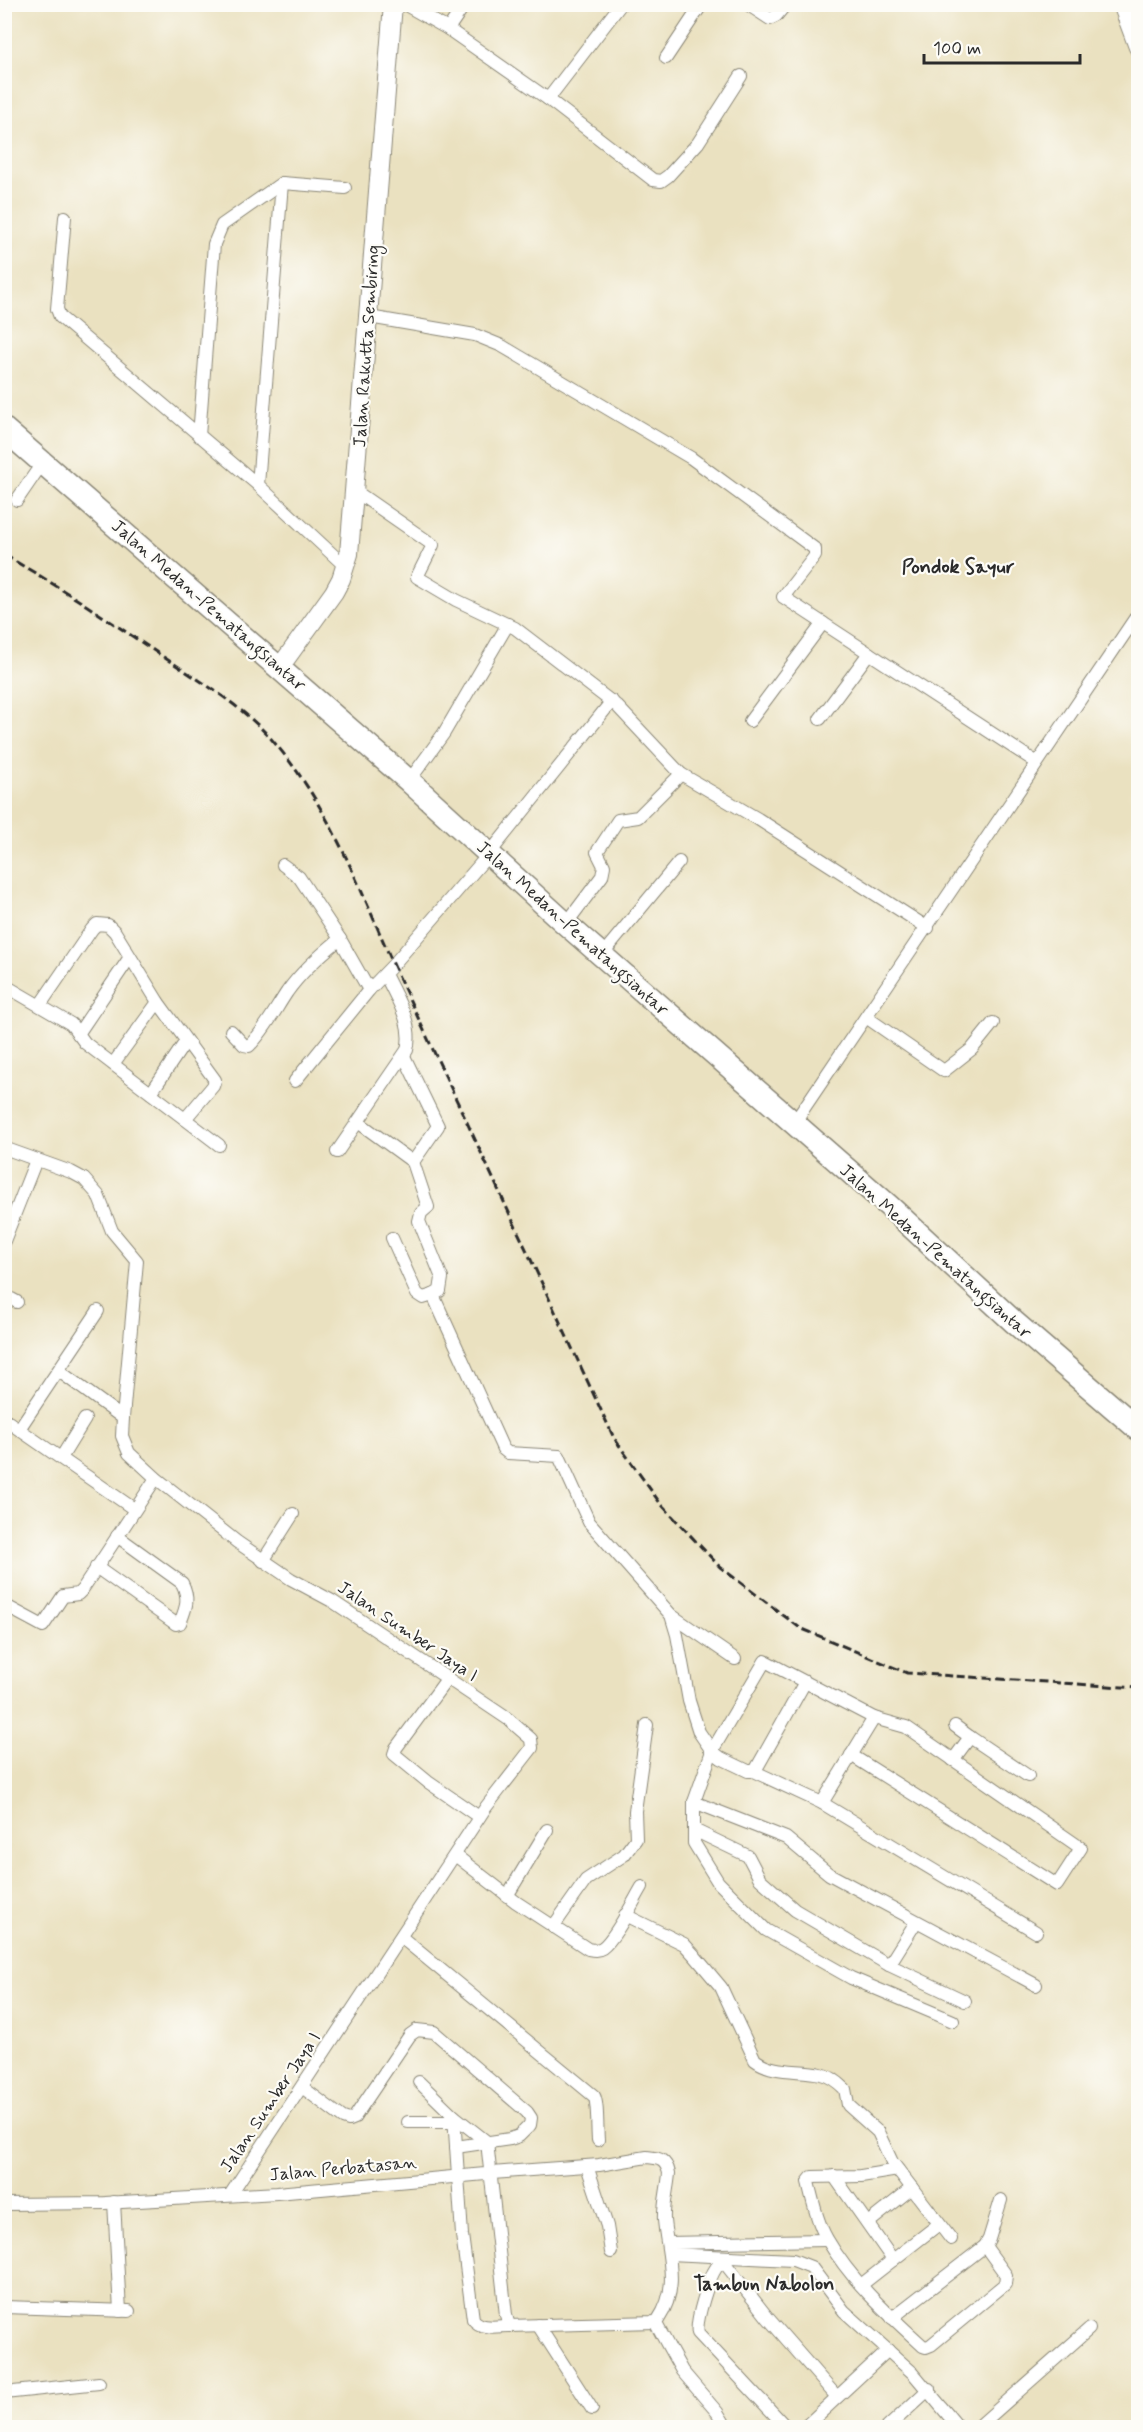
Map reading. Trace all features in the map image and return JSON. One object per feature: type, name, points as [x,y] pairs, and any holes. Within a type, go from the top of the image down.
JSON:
[{"type":"highway","name":"Jalan Medan-Pematangsiantar","points":[[4,429],[280,667],[566,924],[890,1207],[1014,1322],[1138,1429]]},
{"type":"main road","name":"Jalan Rakutta Sembiring","points":[[280,667],[334,592],[349,554],[356,491],[393,4]]},
{"type":"main road","points":[[1122,4],[1138,47]]},
{"type":"street","points":[[404,4],[448,29],[548,99],[653,180],[661,180],[698,143],[741,75]]},
{"type":"street","points":[[448,29],[465,4]]},
{"type":"street","points":[[548,99],[621,4]]},
{"type":"street","points":[[666,58],[702,4]]},
{"type":"street","points":[[747,4],[770,19],[776,16],[786,4]]},
{"type":"street","points":[[258,485],[282,183]]},
{"type":"street","points":[[200,436],[214,244],[217,233],[222,225],[282,183],[345,188]]},
{"type":"street","points":[[65,217],[57,309],[60,317],[258,485],[345,566]]},
{"type":"street","points":[[369,317],[475,335],[502,346],[691,458],[812,545],[815,556],[783,597],[1036,762]]},
{"type":"street","points":[[17,500],[43,462]]},
{"type":"street","points":[[356,491],[433,545],[417,577],[456,600],[508,624],[612,701],[681,774],[758,819],[928,928]]},
{"type":"street","points":[[794,1123],[928,928],[1036,762],[1138,614]]},
{"type":"street","points":[[750,721],[823,623]]},
{"type":"street","points":[[409,781],[444,733],[508,624]]},
{"type":"street","points":[[820,719],[868,653]]},
{"type":"street","points":[[295,1081],[369,990],[489,854],[612,701]]},
{"type":"street","points":[[566,924],[602,876],[603,867],[597,852],[615,823],[622,818],[638,817],[681,774]]},
{"type":"street","points":[[602,955],[678,862]]},
{"type":"street","points":[[283,865],[299,877],[340,939],[369,990]]},
{"type":"street","points":[[40,1005],[97,924],[108,925],[158,1002],[214,1080],[213,1086],[185,1119]]},
{"type":"street","points":[[231,1031],[244,1045],[249,1046],[296,982],[321,954],[340,939]]},
{"type":"street","points":[[78,1034],[130,957]]},
{"type":"street","points":[[337,1152],[404,1056],[410,1039],[408,1024],[385,974]]},
{"type":"street","points":[[4,985],[71,1024],[85,1043],[219,1144]]},
{"type":"street","points":[[113,1064],[158,1002]]},
{"type":"street","points":[[866,1017],[944,1071],[972,1049],[993,1023]]},
{"type":"street","points":[[151,1093],[186,1041]]},
{"type":"street","points":[[404,1056],[439,1123],[413,1162]]},
{"type":"street","points":[[358,1122],[413,1162],[429,1207],[421,1213],[419,1221],[442,1278],[440,1291],[423,1298],[417,1294],[392,1238]]},
{"type":"street","name":"Jalan Sumber Jaya I","points":[[4,1148],[71,1172],[84,1179],[98,1195],[112,1231],[137,1261],[122,1436],[129,1453],[156,1478],[264,1561],[291,1579],[332,1601],[508,1719],[531,1739],[533,1744],[479,1817],[230,2195]]},
{"type":"street","points":[[4,1241],[36,1160]]},
{"type":"street","points":[[4,1294],[17,1302]]},
{"type":"street","points":[[434,1295],[504,1451],[508,1454],[559,1456],[589,1522],[671,1615],[735,1659]]},
{"type":"street","points":[[19,1429],[98,1311]]},
{"type":"street","points":[[59,1371],[123,1418]]},
{"type":"street","points":[[4,1419],[134,1509]]},
{"type":"street","points":[[61,1458],[85,1419]]},
{"type":"street","points":[[4,1605],[42,1626],[63,1596],[78,1594],[156,1478]]},
{"type":"street","points":[[264,1561],[293,1514]]},
{"type":"street","points":[[96,1567],[176,1624],[180,1623],[188,1604],[187,1593],[182,1583],[117,1536]]},
{"type":"street","points":[[671,1615],[696,1723],[699,1732],[712,1751],[721,1758],[822,1803],[1036,1932]]},
{"type":"street","points":[[851,1755],[1057,1885],[1081,1848],[906,1727],[874,1718],[765,1661],[712,1751],[694,1802],[694,1843],[718,1882],[765,1930],[851,1977],[953,2021]]},
{"type":"street","points":[[447,1678],[394,1754],[428,1782],[479,1817]]},
{"type":"street","points":[[753,1772],[758,1769],[805,1683]]},
{"type":"street","points":[[822,1803],[874,1718]]},
{"type":"street","points":[[553,1927],[586,1880],[624,1855],[636,1839],[635,1811],[647,1725]]},
{"type":"street","points":[[955,1726],[1028,1776]]},
{"type":"street","points":[[953,1760],[970,1737]]},
{"type":"street","points":[[694,1802],[786,1838],[829,1874],[1036,1986]]},
{"type":"street","points":[[507,1896],[548,1830]]},
{"type":"street","points":[[694,1830],[748,1856],[760,1879],[795,1910],[889,1965],[965,2001]]},
{"type":"street","points":[[455,1856],[507,1896],[588,1949],[595,1951],[609,1940],[642,1887]]},
{"type":"street","points":[[625,1915],[684,1944],[694,1955],[720,1987],[755,2061],[761,2065],[782,2070],[819,2073],[834,2079],[845,2089],[848,2105],[878,2132],[898,2170],[951,2239]]},
{"type":"street","points":[[889,1965],[916,1922]]},
{"type":"street","points":[[401,1937],[597,2099],[595,2114],[598,2140]]},
{"type":"street","points":[[302,2087],[343,2118],[349,2120],[354,2118],[410,2035],[417,2030],[426,2030],[444,2040],[531,2118],[530,2125],[519,2136],[456,2147]]},
{"type":"street","points":[[419,2082],[454,2119],[487,2142],[509,2326]]},
{"type":"street","points":[[408,2122],[454,2119]]},
{"type":"street","points":[[454,2119],[462,2235],[473,2319],[476,2323],[486,2327],[655,2322],[662,2314],[668,2294],[672,2269],[669,2249]]},
{"type":"street","name":"Jalan Perbatasan","points":[[4,2204],[114,2202],[360,2186],[586,2166],[647,2157],[663,2160],[669,2173],[664,2218],[669,2249]]},
{"type":"street","points":[[586,2166],[607,2226],[611,2252]]},
{"type":"street","points":[[898,2170],[872,2175],[812,2177],[808,2182],[818,2219],[827,2240],[861,2285],[923,2346],[932,2345],[1005,2284],[1006,2275],[985,2246]]},
{"type":"street","points":[[834,2176],[893,2260]]},
{"type":"street","points":[[868,2223],[912,2188]]},
{"type":"street","points":[[892,2318],[985,2246],[1001,2200]]},
{"type":"street","points":[[4,2307],[125,2311],[114,2202]]},
{"type":"street","points":[[861,2285],[939,2224]]},
{"type":"street","points":[[669,2249],[827,2240]]},
{"type":"street","points":[[669,2249],[722,2259],[804,2263],[811,2267],[844,2311],[928,2389],[960,2427]]},
{"type":"street","points":[[722,2259],[768,2318],[837,2397]]},
{"type":"street","points":[[722,2259],[717,2266],[697,2328],[787,2427]]},
{"type":"street","points":[[655,2322],[682,2371],[727,2427]]},
{"type":"street","points":[[538,2325],[592,2409]]},
{"type":"street","points":[[977,2427],[1089,2329]]},
{"type":"street","points":[[804,2427],[888,2350]]},
{"type":"street","points":[[4,2393],[99,2383]]},
{"type":"street","points":[[887,2427],[928,2389]]},
{"type":"railway","points":[[4,555],[63,591],[219,694],[261,728],[295,769],[315,798],[348,861],[405,990],[614,1438],[660,1503],[720,1567],[800,1628],[907,1673],[1138,1688]]},
{"type":"district","name":"Pondok Sayur","points":[[958,566]]},
{"type":"district","name":"Tambun Nabolon","points":[[764,2283]]}]
